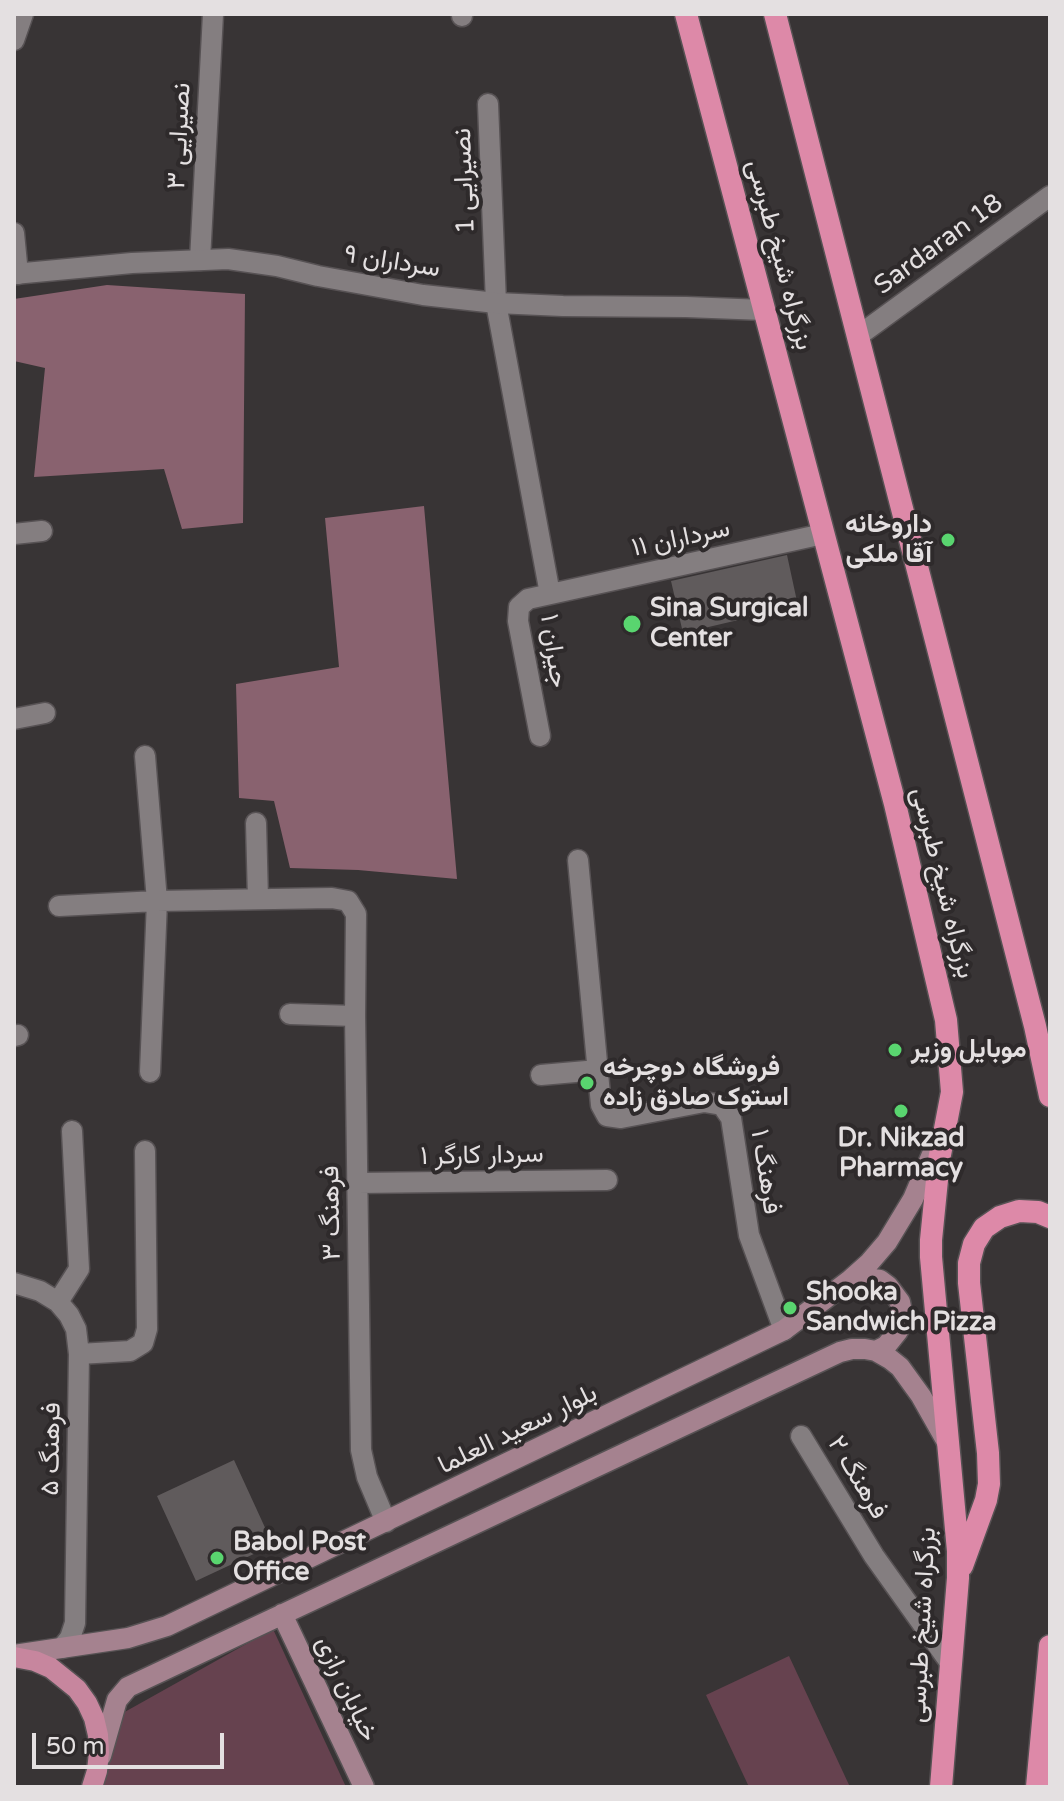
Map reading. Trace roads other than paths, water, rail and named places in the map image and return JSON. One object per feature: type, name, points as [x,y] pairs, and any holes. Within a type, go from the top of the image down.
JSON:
[{"type":"highway","name":"بزرگراه شیخ طبرسی","points":[[686,14],[895,804],[946,1020],[952,1092],[939,1160],[931,1240],[958,1539],[958,1578],[941,1787]]},
{"type":"highway","name":"بزرگراه شیخ طبرسی","points":[[775,14],[1048,1067],[1050,1096]]},
{"type":"highway","points":[[958,1578],[989,1484],[969,1263],[974,1244],[984,1228],[1000,1217],[1019,1211],[1038,1212],[1050,1217]]},
{"type":"highway","points":[[1037,1787],[1050,1646]]},
{"type":"main road","name":"بلوار سعید العلما","points":[[14,1656],[128,1638],[157,1630],[784,1330],[869,1263],[902,1220],[947,1118]]},
{"type":"main road","points":[[850,1280],[860,1277],[880,1280],[900,1302],[902,1312],[898,1331],[886,1346],[876,1351]]},
{"type":"main road","points":[[94,1779],[117,1700],[128,1687],[840,1352],[852,1349],[876,1351],[890,1359],[908,1378],[949,1446]]},
{"type":"main road","name":"خیابان رازی","points":[[282,1614],[364,1787]]},
{"type":"main road","points":[[14,1656],[51,1668],[77,1689],[90,1710],[98,1735],[99,1752],[94,1779]]},
{"type":"street","points":[[14,40],[23,14]]},
{"type":"street","name":"نصیرایی ۳","points":[[200,260],[213,14]]},
{"type":"street","name":"نصیرایی 1","points":[[488,104],[496,303],[550,594]]},
{"type":"street","name":"Sardaran 18","points":[[858,336],[1050,196]]},
{"type":"street","points":[[14,233],[16,274]]},
{"type":"street","name":"سرداران ۹","points":[[16,274],[132,263],[228,259],[423,295],[496,303],[764,310]]},
{"type":"street","points":[[14,534],[42,531]]},
{"type":"street","name":"سرداران ۱۱","points":[[550,594],[823,534]]},
{"type":"street","name":"جیران ۱","points":[[540,736],[518,621],[519,607],[528,599],[550,594]]},
{"type":"street","points":[[14,719],[45,713]]},
{"type":"street","points":[[145,756],[157,901],[150,1072]]},
{"type":"street","points":[[59,906],[258,899],[256,823]]},
{"type":"street","name":"فرهنگ ۱","points":[[578,860],[601,1105],[607,1116],[621,1118],[704,1102],[722,1105],[731,1118],[749,1235],[784,1330]]},
{"type":"street","name":"فرهنگ ۳","points":[[258,899],[332,898],[348,901],[356,914],[361,1450],[367,1477],[386,1522]]},
{"type":"street","points":[[290,1014],[355,1016]]},
{"type":"street","points":[[541,1075],[598,1070]]},
{"type":"street","points":[[14,1283],[40,1291],[58,1302],[79,1269],[72,1131]]},
{"type":"street","points":[[79,1354],[130,1351],[143,1343],[147,1329],[145,1151]]},
{"type":"street","name":"سردار کارگر ۱","points":[[358,1183],[607,1180]]},
{"type":"street","name":"فرهنگ ۵","points":[[58,1302],[76,1329],[79,1354],[75,1623],[70,1638],[62,1648]]},
{"type":"street","name":"فرهنگ ۲","points":[[801,1436],[874,1556],[951,1664]]},
{"type":"place","name":"داروخانه آقا ملکی","points":[[948,540]]},
{"type":"place","name":"Sina Surgical Center","points":[[632,624]]},
{"type":"place","name":"موبایل وزیر","points":[[895,1050]]},
{"type":"place","name":"فروشگاه دوچرخه استوک صادق زاده","points":[[587,1083]]},
{"type":"place","name":"Dr. Nikzad Pharmacy","points":[[901,1111]]},
{"type":"place","name":"Shooka Sandwich Pizza","points":[[790,1308]]},
{"type":"place","name":"Babol Post Office","points":[[217,1558]]}]
